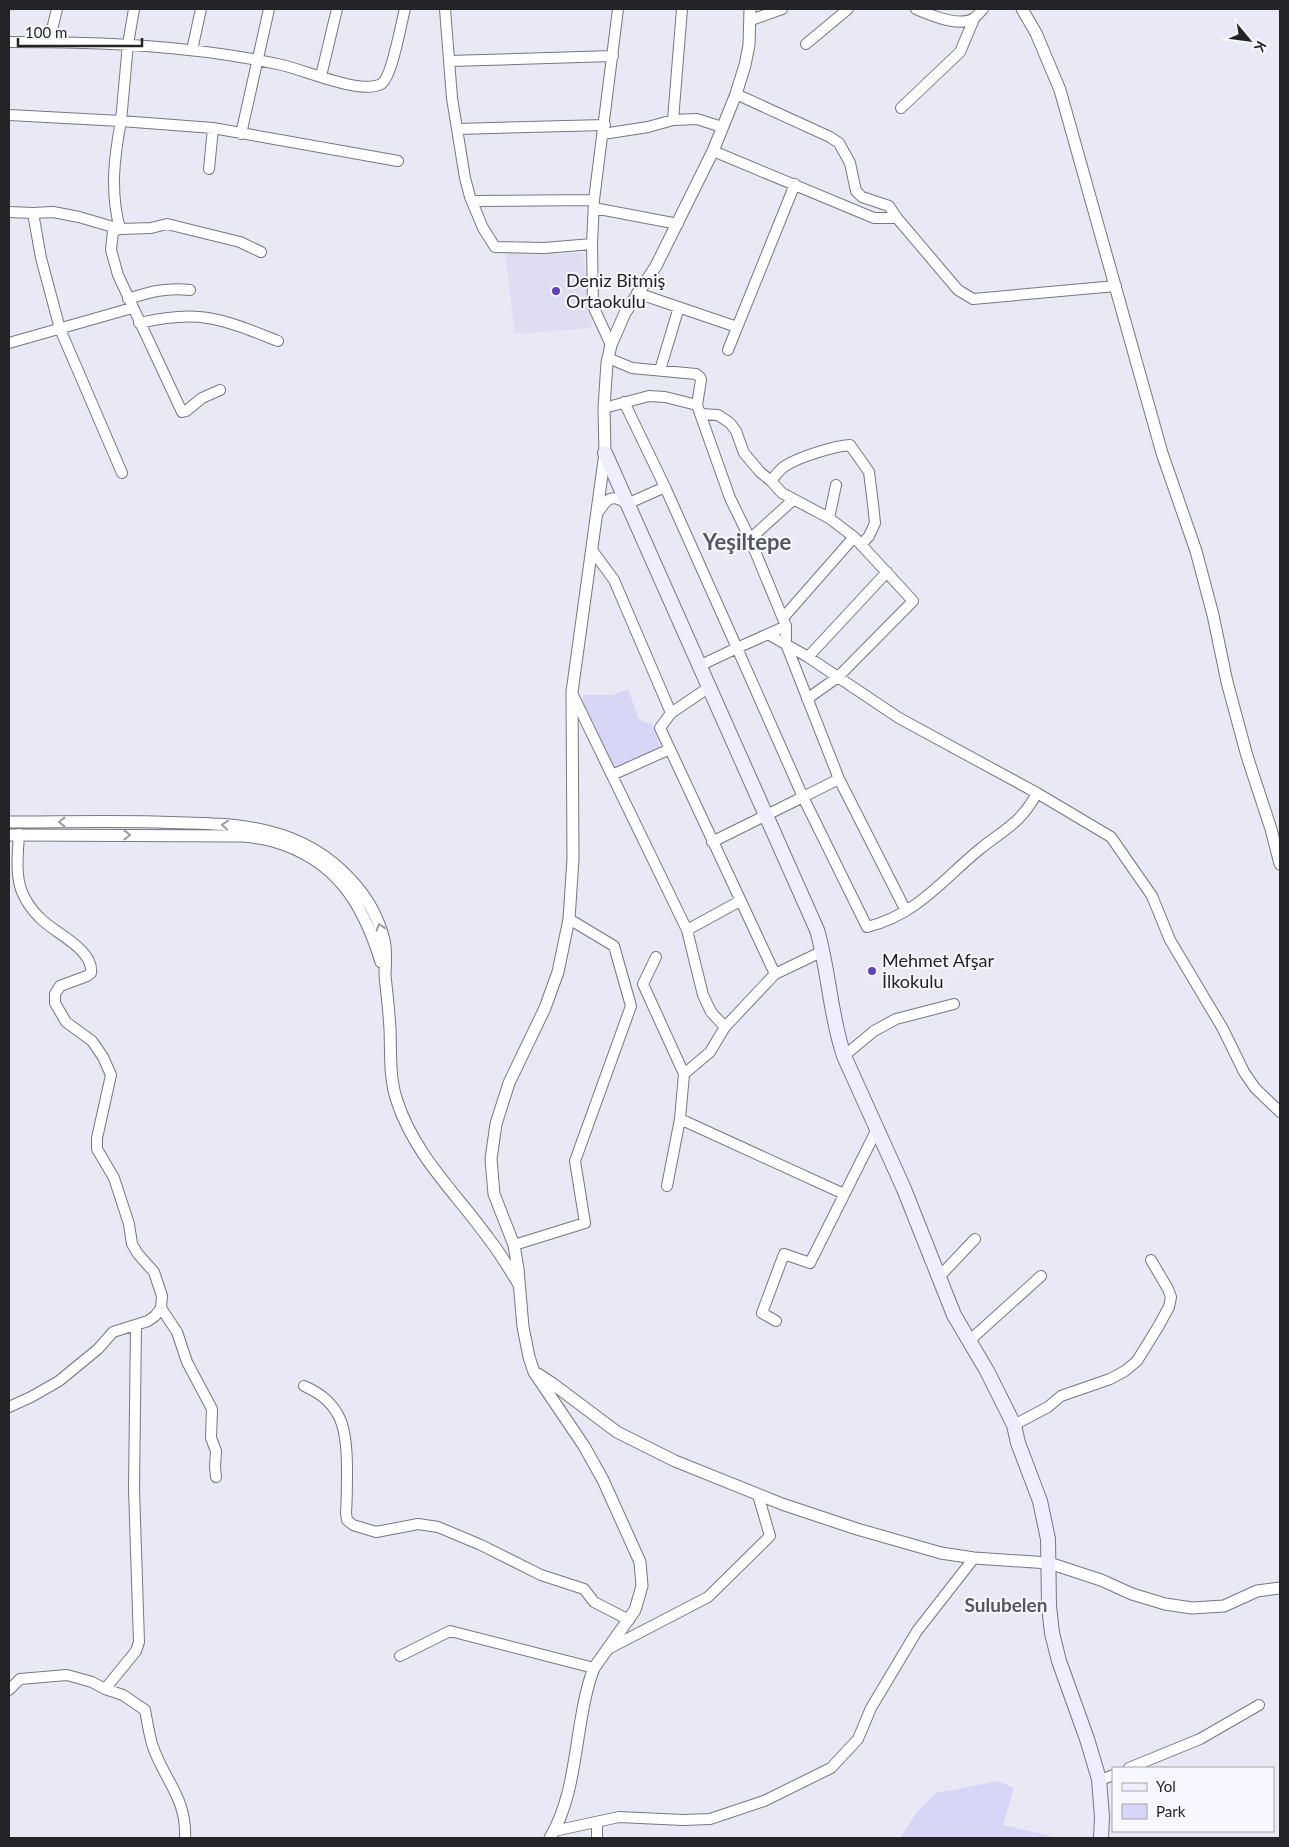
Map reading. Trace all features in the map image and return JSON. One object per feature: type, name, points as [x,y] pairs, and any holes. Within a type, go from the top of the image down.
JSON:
[{"type":"main road","points":[[605,453],[817,930],[823,951],[837,1037],[844,1056],[876,1131],[904,1189],[954,1315],[991,1379],[1015,1430],[1045,1520],[1062,1650],[1109,1776],[1107,1838]]},
{"type":"main road","points":[[1052,1564],[1050,1613],[1052,1634],[1059,1661],[1099,1778],[1102,1817],[1101,1838]]},
{"type":"street","points":[[49,42],[57,9]]},
{"type":"street","points":[[120,229],[114,186],[114,159],[121,122],[128,44],[134,9]]},
{"type":"street","points":[[192,50],[201,9]]},
{"type":"street","points":[[241,134],[269,9]]},
{"type":"street","points":[[321,76],[337,9]]},
{"type":"street","points":[[9,42],[128,44],[192,50],[258,60],[361,86],[371,86],[381,84],[389,74],[405,9]]},
{"type":"street","points":[[445,9],[457,129],[465,178],[483,228],[495,247],[544,248],[592,244]]},
{"type":"street","points":[[611,345],[593,306],[592,244],[594,204],[618,9]]},
{"type":"street","points":[[673,120],[682,9]]},
{"type":"street","points":[[552,1835],[570,1783],[585,1695],[594,1668],[635,1610],[642,1586],[640,1562],[603,1480],[584,1446],[534,1372],[523,1328],[514,1245],[494,1194],[491,1159],[496,1124],[509,1083],[545,1008],[558,972],[569,919],[573,859],[572,692],[605,453],[604,408],[608,358],[611,345],[624,312],[656,266],[713,151],[736,94],[748,52],[750,14],[782,9]]},
{"type":"street","points":[[806,44],[848,9]]},
{"type":"street","points":[[916,9],[948,21],[964,21],[974,18]]},
{"type":"street","points":[[901,108],[960,52],[974,18],[983,9]]},
{"type":"street","points":[[1022,9],[1036,34],[1060,90],[1162,453],[1196,551],[1246,756],[1271,829],[1280,864]]},
{"type":"street","points":[[449,61],[613,56]]},
{"type":"street","points":[[736,94],[830,137],[839,143],[850,163],[856,191],[862,197],[889,206],[958,290],[973,299],[1116,286]]},
{"type":"street","points":[[9,115],[213,128],[398,161]]},
{"type":"street","points":[[457,129],[604,129],[648,127],[673,120],[697,119],[722,127]]},
{"type":"street","points":[[209,170],[213,128]]},
{"type":"street","points":[[713,151],[874,218],[897,218]]},
{"type":"street","points":[[728,350],[795,184]]},
{"type":"street","points":[[472,201],[594,204],[678,224]]},
{"type":"street","points":[[9,212],[53,212],[79,217],[120,229],[151,228],[167,224],[240,242],[261,252]]},
{"type":"street","points":[[33,213],[41,258],[60,329],[122,473]]},
{"type":"street","points":[[120,229],[112,232],[111,250],[118,275],[182,412],[202,398],[220,390]]},
{"type":"street","points":[[9,343],[60,329],[130,303],[154,290],[168,288],[190,290]]},
{"type":"street","points":[[637,293],[737,327]]},
{"type":"street","points":[[660,370],[679,307]]},
{"type":"street","points":[[139,323],[158,319],[207,318],[240,327],[278,341]]},
{"type":"street","points":[[608,358],[632,368],[696,374],[700,377],[699,410],[730,498],[750,539],[785,622],[786,644],[807,699],[839,779],[906,911]]},
{"type":"street","points":[[604,408],[649,396],[718,415],[730,423],[736,431],[744,453],[782,494],[829,518],[858,541],[914,601],[838,677],[807,699]]},
{"type":"street","points":[[624,402],[665,487],[803,797],[867,927],[886,922],[923,899],[980,849],[1023,816],[1037,793]]},
{"type":"street","points":[[699,666],[768,634],[785,622],[858,541],[869,536],[875,523],[869,472],[850,445],[839,446],[796,461],[784,467],[771,481]]},
{"type":"street","points":[[829,518],[836,486]]},
{"type":"street","points":[[596,516],[605,502],[610,499],[619,498],[627,504],[665,487]]},
{"type":"street","points":[[750,539],[794,500]]},
{"type":"street","points":[[592,550],[614,580],[657,676],[671,713]]},
{"type":"street","points":[[808,657],[887,572]]},
{"type":"street","points":[[768,634],[808,657],[899,718],[1037,793],[1111,837],[1152,896],[1170,940],[1223,1029],[1244,1072],[1254,1088],[1280,1112]]},
{"type":"street","points":[[708,688],[671,713],[660,728],[775,974]]},
{"type":"street","points":[[572,692],[687,930],[703,995],[711,1012],[725,1026]]},
{"type":"street","points":[[612,775],[670,750]]},
{"type":"street","points":[[712,842],[839,779]]},
{"type":"street","points":[[9,822],[206,823],[245,826],[270,831],[298,840],[340,867],[359,888],[375,913],[384,942],[390,1028],[391,1078],[396,1100],[405,1122],[427,1161],[489,1238],[518,1283]]},
{"type":"street","points":[[9,1407],[31,1397],[59,1380],[98,1350],[113,1332],[148,1321],[155,1316],[161,1308],[162,1296],[154,1272],[132,1244],[129,1224],[114,1178],[97,1149],[97,1138],[112,1075],[92,1041],[66,1022],[58,1012],[55,1003],[55,994],[60,986],[87,976],[91,973],[92,967],[87,958],[73,943],[44,922],[27,902],[19,880],[14,834],[242,836],[272,840],[317,861],[338,878],[361,911],[377,948],[385,974]]},
{"type":"street","points":[[687,930],[740,901]]},
{"type":"street","points":[[514,1245],[585,1223],[575,1161],[631,1006],[614,946],[569,919]]},
{"type":"street","points":[[684,1074],[710,1052],[725,1026],[775,974],[823,951]]},
{"type":"street","points":[[656,956],[643,984],[684,1074],[680,1119],[667,1186]]},
{"type":"street","points":[[844,1056],[874,1030],[896,1019],[954,1004]]},
{"type":"street","points":[[680,1119],[844,1194]]},
{"type":"street","points":[[776,1321],[762,1313],[784,1254],[810,1264],[876,1131]]},
{"type":"street","points":[[938,1278],[975,1239]]},
{"type":"street","points":[[1015,1430],[1061,1396],[1110,1379],[1125,1371],[1137,1361],[1158,1327],[1171,1297],[1151,1260]]},
{"type":"street","points":[[969,1341],[1041,1276]]},
{"type":"street","points":[[161,1308],[177,1332],[187,1362],[212,1409],[211,1438],[216,1451],[216,1477]]},
{"type":"street","points":[[105,1689],[136,1651],[139,1642],[134,1489],[136,1324]]},
{"type":"street","points":[[534,1372],[617,1432],[676,1461],[758,1495],[866,1531],[941,1553],[974,1558],[1052,1564],[1101,1580],[1132,1594],[1165,1604],[1192,1608],[1224,1606],[1257,1591],[1280,1588]]},
{"type":"street","points":[[304,1386],[316,1391],[329,1402],[338,1414],[344,1428],[347,1442],[346,1513],[347,1520],[353,1525],[376,1532],[418,1524],[438,1527],[481,1545],[541,1575],[584,1589],[594,1602],[629,1620]]},
{"type":"street","points":[[608,1649],[708,1597],[770,1536],[758,1495]]},
{"type":"street","points":[[552,1835],[619,1817],[683,1820],[710,1819],[764,1801],[831,1768],[858,1739],[871,1708],[917,1631],[974,1558]]},
{"type":"street","points":[[400,1656],[450,1631],[594,1668]]},
{"type":"street","points":[[9,1690],[20,1679],[67,1675],[123,1694],[145,1710],[153,1745],[182,1807],[186,1826],[185,1838]]},
{"type":"street","points":[[1132,1767],[1200,1740],[1259,1705]]},
{"type":"street","points":[[597,1822],[597,1838]]},
{"type":"shaded area","points":[[505,252],[583,253],[592,328],[515,334]]},
{"type":"green space","points":[[628,689],[639,719],[647,723],[651,722],[661,748],[615,768],[582,704],[583,695],[613,695]]},
{"type":"green space","points":[[998,1781],[1014,1788],[1003,1825],[1048,1835],[1051,1838],[900,1838],[917,1812],[936,1793]]},
{"type":"place","name":"Deniz Bitmiş Ortaokulu","points":[[556,291]]},
{"type":"place","name":"Mehmet Afşar İlkokulu","points":[[872,971]]},
{"type":"district","name":"Yeşiltepe","points":[[747,542]]},
{"type":"district","name":"Sulubelen","points":[[1006,1605]]}]
